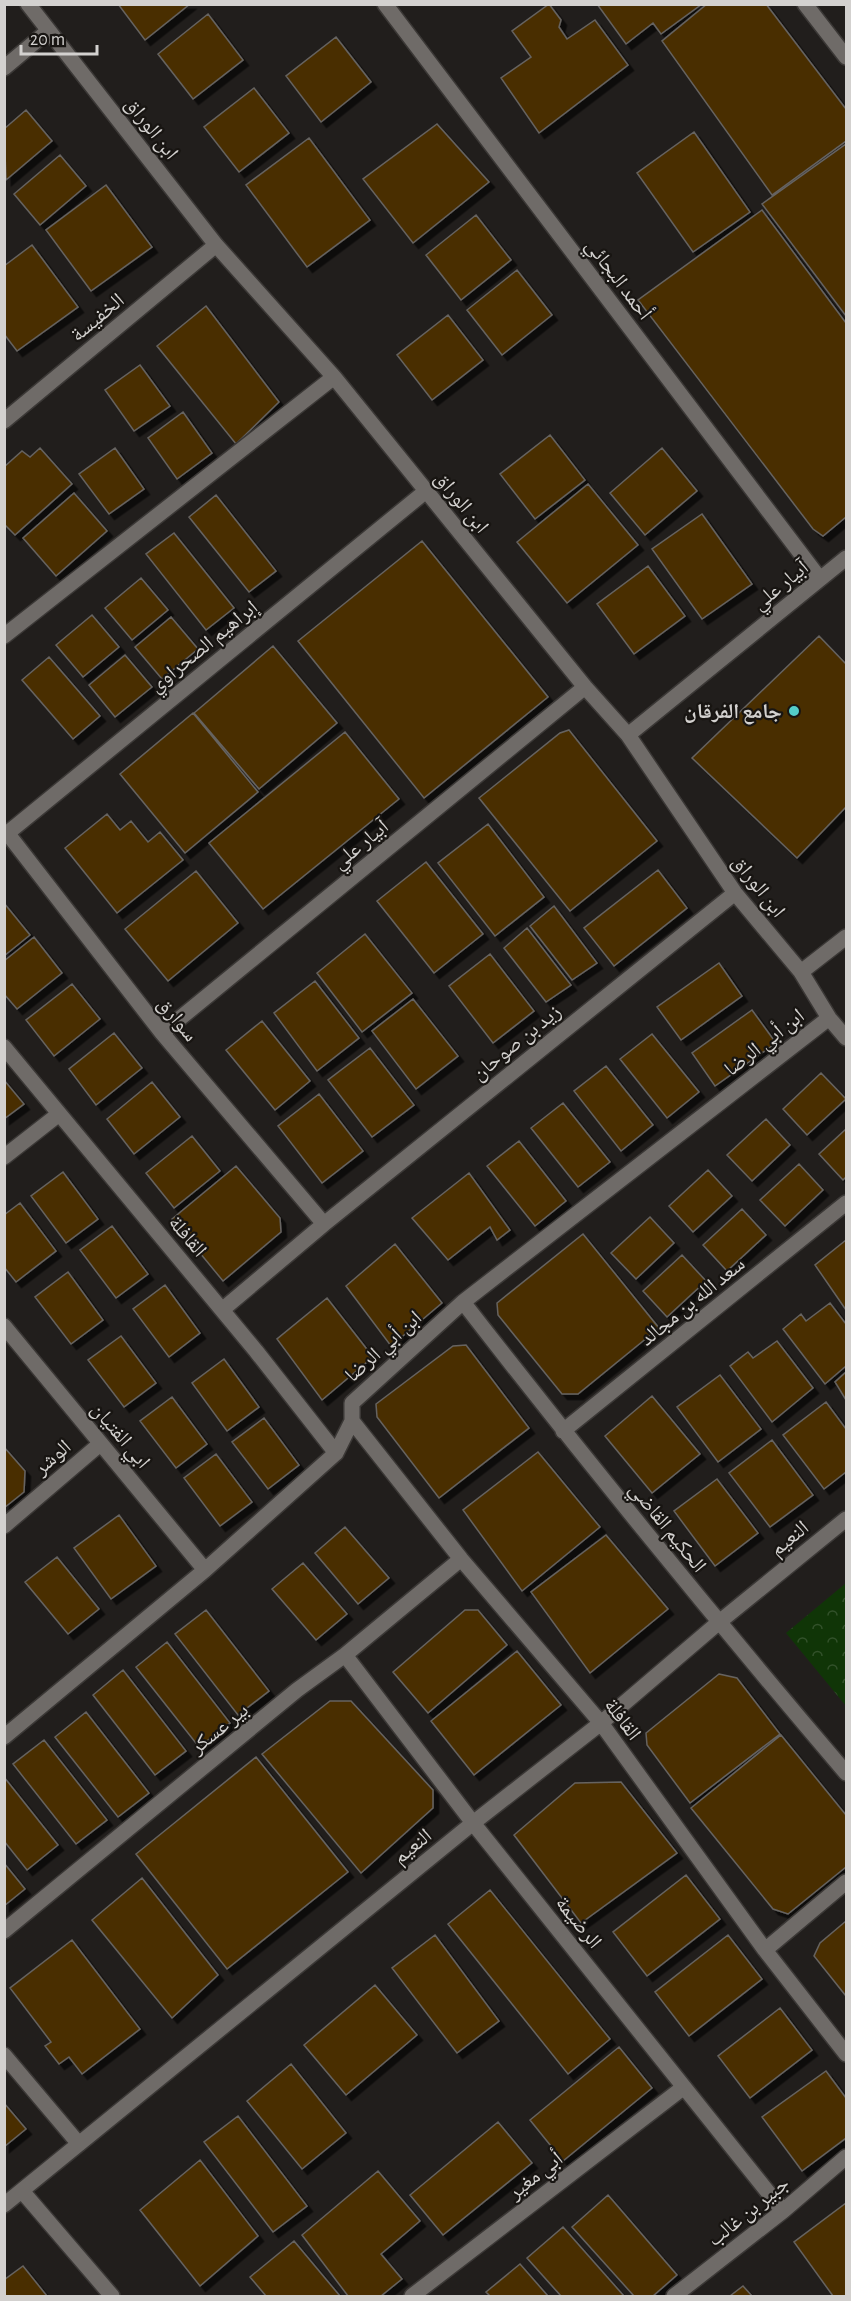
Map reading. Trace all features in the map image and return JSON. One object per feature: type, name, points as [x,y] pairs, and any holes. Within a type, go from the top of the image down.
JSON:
[{"type":"street","name":"ابن الوراق","points":[[28,4],[216,245],[334,376],[585,687],[628,735],[735,893],[801,972],[829,1018],[846,1038]]},
{"type":"street","name":"أحمد البجائي","points":[[385,4],[820,579]]},
{"type":"street","points":[[805,4],[846,57]]},
{"type":"street","points":[[4,68],[48,31]]},
{"type":"street","name":"الخفيسة","points":[[4,421],[216,245]]},
{"type":"street","points":[[4,636],[334,376]]},
{"type":"street","name":"إبراهيم الصحراوي","points":[[6,835],[426,491]]},
{"type":"street","name":"آبيار علي","points":[[628,735],[846,558]]},
{"type":"street","name":"آبيار علي","points":[[162,1033],[585,687]]},
{"type":"street","name":"سوارق","points":[[6,835],[162,1033],[324,1224]]},
{"type":"street","name":"زيد بن صوحان","points":[[222,1310],[324,1224],[735,893]]},
{"type":"street","points":[[801,972],[846,938]]},
{"type":"street","name":"ابن أبي الرضا","points":[[4,1737],[205,1570],[336,1453],[352,1421],[352,1403],[463,1302],[829,1018]]},
{"type":"street","name":"القافلة","points":[[4,1047],[222,1310],[336,1453]]},
{"type":"street","points":[[4,1157],[59,1114]]},
{"type":"street","name":"سعد الله بن مجالد","points":[[564,1431],[846,1203]]},
{"type":"street","name":"الحكيم القاضي","points":[[463,1302],[718,1623],[846,1773]]},
{"type":"street","name":"ابي الفتيان","points":[[4,1326],[205,1570]]},
{"type":"street","name":"القافلة","points":[[352,1421],[461,1559],[601,1723],[765,1950],[846,2054]]},
{"type":"street","name":"الوشر","points":[[4,1526],[100,1444]]},
{"type":"street","name":"النعيم","points":[[4,2205],[473,1823],[601,1723],[718,1623],[846,1519]]},
{"type":"street","name":"بير عسكر","points":[[4,1931],[297,1690],[345,1655],[461,1559]]},
{"type":"street","name":"الرضيمة","points":[[345,1655],[473,1823],[783,2211]]},
{"type":"street","points":[[765,1950],[846,1882]]},
{"type":"street","points":[[4,2055],[79,2144]]},
{"type":"street","name":"أبي مغير","points":[[412,2296],[684,2087]]},
{"type":"street","name":"جبير بن غالب","points":[[674,2296],[783,2211],[846,2157]]},
{"type":"street","points":[[22,2191],[112,2296]]},
{"type":"green space","points":[[846,1583],[846,1706],[786,1633]]},
{"type":"building","points":[[118,4],[190,4],[145,40]]},
{"type":"building","points":[[549,4],[561,20],[559,27],[567,39],[595,20],[628,65],[539,133],[501,78],[531,57],[512,31]]},
{"type":"building","points":[[597,4],[702,4],[661,34],[653,23],[626,44]]},
{"type":"building","points":[[707,4],[766,4],[846,109],[846,141],[772,195],[662,41]]},
{"type":"building","points":[[208,14],[243,60],[193,99],[158,54]]},
{"type":"building","points":[[336,37],[371,82],[321,122],[286,76]]},
{"type":"building","points":[[254,88],[289,133],[239,172],[204,127]]},
{"type":"building","points":[[26,110],[52,141],[6,180],[4,129]]},
{"type":"building","points":[[437,124],[489,182],[413,243],[363,179]]},
{"type":"building","points":[[694,132],[750,212],[693,252],[637,173]]},
{"type":"building","points":[[309,138],[370,220],[307,267],[246,185]]},
{"type":"building","points":[[846,144],[846,316],[762,204]]},
{"type":"building","points":[[60,155],[86,186],[40,225],[14,194]]},
{"type":"building","points":[[106,185],[152,247],[91,291],[46,230]]},
{"type":"building","points":[[762,210],[846,323],[846,517],[823,536],[813,529],[638,300]]},
{"type":"building","points":[[476,215],[511,260],[461,300],[426,255]]},
{"type":"building","points":[[32,245],[78,307],[17,351],[4,334],[4,266]]},
{"type":"building","points":[[517,270],[552,315],[502,355],[467,310]]},
{"type":"building","points":[[206,306],[279,402],[236,444],[157,346]]},
{"type":"building","points":[[448,315],[483,360],[432,400],[397,355]]},
{"type":"building","points":[[140,365],[170,406],[134,431],[105,390]]},
{"type":"building","points":[[183,412],[212,453],[177,479],[148,438]]},
{"type":"building","points":[[550,435],[585,480],[535,519],[500,474]]},
{"type":"building","points":[[40,448],[72,484],[15,535],[4,524],[4,467],[22,451],[30,457]]},
{"type":"building","points":[[115,448],[144,489],[109,514],[79,474]]},
{"type":"building","points":[[662,448],[697,491],[645,535],[610,493]]},
{"type":"building","points":[[588,484],[638,545],[567,603],[517,542]]},
{"type":"building","points":[[74,493],[107,531],[56,576],[23,538]]},
{"type":"building","points":[[216,495],[276,571],[249,592],[189,517]]},
{"type":"building","points":[[702,514],[752,584],[702,619],[652,549]]},
{"type":"building","points":[[174,533],[234,608],[206,630],[146,554]]},
{"type":"building","points":[[422,541],[548,697],[424,798],[298,641]]},
{"type":"building","points":[[648,566],[685,616],[634,654],[597,604]]},
{"type":"building","points":[[141,578],[168,610],[132,640],[105,608]]},
{"type":"building","points":[[92,615],[119,647],[83,677],[56,645]]},
{"type":"building","points":[[171,617],[198,649],[162,679],[135,647]]},
{"type":"building","name":"جامع الفرقان","points":[[819,636],[846,664],[846,807],[797,858],[692,758]]},
{"type":"building","points":[[273,646],[337,723],[259,789],[194,713]]},
{"type":"building","points":[[125,655],[152,687],[115,717],[89,685]]},
{"type":"building","points":[[49,657],[100,716],[73,739],[22,680]]},
{"type":"building","points":[[193,713],[258,792],[185,853],[120,774]]},
{"type":"building","points":[[569,730],[657,841],[570,911],[479,798],[560,733]]},
{"type":"building","points":[[345,732],[399,799],[263,909],[209,843]]},
{"type":"building","points":[[107,814],[120,830],[131,821],[148,842],[160,832],[183,860],[117,913],[65,848]]},
{"type":"building","points":[[488,824],[544,897],[495,936],[438,863]]},
{"type":"building","points":[[426,862],[483,934],[434,973],[377,901]]},
{"type":"building","points":[[658,870],[687,908],[614,966],[584,928]]},
{"type":"building","points":[[196,871],[238,923],[168,981],[125,929]]},
{"type":"building","points":[[4,903],[30,935],[4,956]]},
{"type":"building","points":[[554,906],[597,963],[572,980],[530,926]]},
{"type":"building","points":[[527,928],[571,985],[546,1002],[504,948]]},
{"type":"building","points":[[365,934],[412,993],[362,1032],[317,973]]},
{"type":"building","points":[[34,937],[62,973],[17,1009],[4,994],[4,961]]},
{"type":"building","points":[[490,954],[534,1011],[493,1043],[449,986]]},
{"type":"building","points":[[719,963],[742,996],[681,1040],[657,1007]]},
{"type":"building","points":[[315,981],[359,1038],[317,1071],[274,1013]]},
{"type":"building","points":[[72,984],[100,1019],[54,1056],[26,1020]]},
{"type":"building","points":[[413,999],[458,1056],[416,1089],[372,1031]]},
{"type":"building","points":[[752,1010],[776,1043],[715,1086],[692,1053]]},
{"type":"building","points":[[262,1021],[310,1081],[275,1110],[226,1050]]},
{"type":"building","points":[[114,1033],[142,1068],[96,1105],[69,1069]]},
{"type":"building","points":[[652,1034],[699,1092],[667,1118],[620,1059]]},
{"type":"building","points":[[370,1048],[414,1105],[372,1137],[328,1080]]},
{"type":"building","points":[[606,1066],[653,1125],[621,1151],[574,1091]]},
{"type":"building","points":[[821,1073],[846,1099],[807,1135],[783,1109]]},
{"type":"building","points":[[4,1080],[24,1104],[4,1119]]},
{"type":"building","points":[[152,1082],[180,1117],[134,1154],[107,1119]]},
{"type":"building","points":[[319,1094],[363,1151],[322,1183],[278,1126]]},
{"type":"building","points":[[563,1103],[610,1162],[578,1187],[531,1128]]},
{"type":"building","points":[[766,1119],[790,1145],[752,1181],[727,1155]]},
{"type":"building","points":[[846,1129],[846,1177],[843,1180],[819,1154]]},
{"type":"building","points":[[192,1136],[220,1171],[174,1208],[146,1173]]},
{"type":"building","points":[[519,1141],[566,1201],[535,1226],[487,1166]]},
{"type":"building","points":[[799,1164],[823,1190],[785,1226],[760,1200]]},
{"type":"building","points":[[236,1166],[280,1218],[281,1232],[223,1281],[172,1219]]},
{"type":"building","points":[[708,1170],[732,1196],[693,1232],[669,1206]]},
{"type":"building","points":[[63,1172],[98,1219],[66,1243],[31,1196]]},
{"type":"building","points":[[469,1173],[510,1230],[497,1240],[490,1227],[448,1260],[412,1218]]},
{"type":"building","points":[[20,1203],[56,1251],[16,1282],[4,1267],[4,1215]]},
{"type":"building","points":[[742,1209],[766,1235],[727,1271],[703,1245]]},
{"type":"building","points":[[650,1217],[674,1243],[636,1279],[611,1253]]},
{"type":"building","points":[[112,1226],[148,1274],[116,1298],[80,1250]]},
{"type":"building","points":[[583,1234],[659,1328],[578,1394],[562,1394],[498,1315],[497,1303]]},
{"type":"building","points":[[846,1240],[846,1310],[815,1265]]},
{"type":"building","points":[[395,1244],[442,1303],[391,1346],[346,1286]]},
{"type":"building","points":[[682,1255],[706,1281],[667,1317],[643,1291]]},
{"type":"building","points":[[68,1272],[103,1320],[71,1344],[35,1297]]},
{"type":"building","points":[[165,1285],[200,1333],[169,1357],[133,1309]]},
{"type":"building","points":[[327,1298],[373,1357],[322,1400],[277,1339]]},
{"type":"building","points":[[830,1303],[846,1324],[846,1366],[825,1384],[783,1329],[801,1314],[806,1321]]},
{"type":"building","points":[[121,1336],[156,1383],[124,1407],[88,1360]]},
{"type":"building","points":[[777,1341],[813,1388],[772,1422],[730,1366],[748,1352],[753,1358]]},
{"type":"building","points":[[466,1345],[529,1428],[439,1498],[377,1417],[376,1404],[453,1346]]},
{"type":"building","points":[[224,1359],[259,1407],[227,1431],[192,1383]]},
{"type":"building","points":[[846,1372],[846,1400],[835,1382]]},
{"type":"building","points":[[720,1375],[761,1429],[718,1462],[677,1407]]},
{"type":"building","points":[[652,1396],[700,1454],[652,1493],[605,1436]]},
{"type":"building","points":[[172,1397],[207,1444],[176,1468],[140,1421]]},
{"type":"building","points":[[826,1402],[846,1429],[846,1472],[824,1489],[783,1435]]},
{"type":"building","points":[[264,1418],[299,1465],[268,1489],[232,1442]]},
{"type":"building","points":[[772,1440],[813,1495],[770,1527],[729,1473]]},
{"type":"building","points":[[4,1447],[25,1471],[24,1492],[4,1508]]},
{"type":"building","points":[[538,1452],[600,1527],[522,1591],[463,1510]]},
{"type":"building","points":[[216,1454],[252,1502],[220,1526],[184,1478]]},
{"type":"building","points":[[717,1479],[758,1533],[715,1566],[674,1511]]},
{"type":"building","points":[[119,1515],[156,1566],[111,1599],[74,1548]]},
{"type":"building","points":[[345,1527],[389,1578],[358,1604],[315,1553]]},
{"type":"building","points":[[606,1535],[668,1609],[590,1673],[531,1592]]},
{"type":"building","points":[[57,1557],[99,1609],[68,1634],[25,1582]]},
{"type":"building","points":[[303,1563],[347,1614],[316,1640],[272,1589]]},
{"type":"building","points":[[206,1610],[269,1691],[238,1715],[175,1634]]},
{"type":"building","points":[[465,1610],[478,1610],[507,1645],[428,1713],[393,1672]]},
{"type":"building","points":[[167,1642],[230,1723],[199,1747],[136,1667]]},
{"type":"building","points":[[517,1651],[561,1705],[474,1775],[431,1721]]},
{"type":"building","points":[[123,1670],[186,1751],[155,1775],[93,1695]]},
{"type":"building","points":[[719,1674],[737,1678],[780,1734],[690,1803],[647,1745],[646,1733]]},
{"type":"building","points":[[330,1701],[351,1701],[433,1790],[433,1808],[361,1873],[262,1754]]},
{"type":"building","points":[[86,1712],[149,1793],[118,1817],[55,1737]]},
{"type":"building","points":[[781,1735],[846,1815],[846,1867],[788,1914],[773,1909],[691,1808]]},
{"type":"building","points":[[44,1740],[107,1820],[76,1844],[13,1764]]},
{"type":"building","points":[[256,1757],[348,1872],[227,1969],[136,1854]]},
{"type":"building","points":[[4,1777],[58,1845],[27,1870],[4,1841]]},
{"type":"building","points":[[621,1782],[677,1853],[581,1923],[514,1835],[575,1783]]},
{"type":"building","points":[[4,1863],[25,1889],[4,1906]]},
{"type":"building","points":[[686,1875],[720,1919],[647,1976],[613,1932]]},
{"type":"building","points":[[142,1878],[218,1975],[172,2018],[92,1920]]},
{"type":"building","points":[[490,1890],[610,2039],[568,2074],[448,1924]]},
{"type":"building","points":[[846,1921],[846,1996],[814,1956],[820,1943]]},
{"type":"building","points":[[435,1935],[499,2021],[457,2053],[392,1968]]},
{"type":"building","points":[[728,1935],[762,1979],[689,2036],[655,1992]]},
{"type":"building","points":[[72,1940],[140,2029],[82,2074],[69,2057],[59,2064],[45,2046],[51,2042],[10,1988]]},
{"type":"building","points":[[375,1985],[417,2035],[346,2095],[304,2045]]},
{"type":"building","points":[[780,2008],[812,2050],[750,2098],[718,2056]]},
{"type":"building","points":[[619,2047],[652,2088],[563,2161],[530,2120]]},
{"type":"building","points":[[291,2064],[346,2133],[302,2169],[247,2101]]},
{"type":"building","points":[[826,2071],[846,2098],[846,2138],[802,2171],[762,2117]]},
{"type":"building","points":[[4,2103],[26,2129],[4,2147]]},
{"type":"building","points":[[238,2116],[307,2206],[273,2232],[204,2142]]},
{"type":"building","points":[[498,2122],[532,2163],[443,2235],[410,2195]]},
{"type":"building","points":[[200,2160],[258,2236],[200,2286],[140,2210]]},
{"type":"building","points":[[378,2171],[420,2221],[381,2254],[402,2279],[381,2296],[348,2296],[302,2235]]},
{"type":"building","points":[[608,2195],[677,2275],[653,2296],[634,2296],[572,2227]]},
{"type":"building","points":[[846,2203],[846,2296],[833,2296],[794,2242]]},
{"type":"building","points":[[563,2227],[624,2296],[561,2296],[527,2258]]},
{"type":"building","points":[[294,2241],[340,2296],[266,2296],[250,2277]]},
{"type":"building","points":[[520,2264],[548,2296],[490,2296],[486,2292]]},
{"type":"building","points":[[23,2266],[47,2296],[4,2296],[4,2280]]},
{"type":"building","points":[[743,2286],[752,2296],[730,2296]]},
{"type":"place","name":"جامع الفرقان","points":[[794,711]]}]
